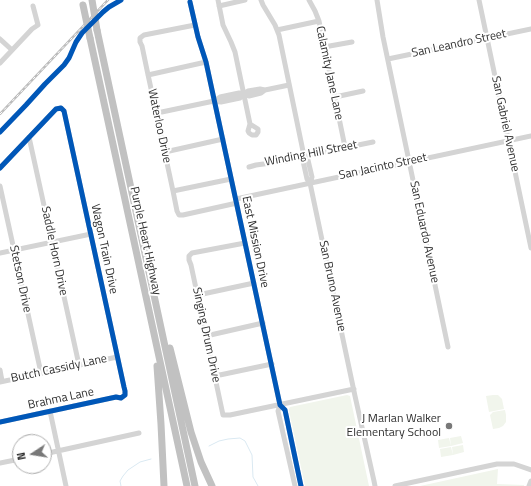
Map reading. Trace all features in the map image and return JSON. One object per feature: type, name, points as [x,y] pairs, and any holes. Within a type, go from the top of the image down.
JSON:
[{"type":"highway","name":"Purple Heart Highway","points":[[92,0],[97,30],[195,486]]},
{"type":"highway","name":"Purple Heart Highway","points":[[83,2],[187,486]]},
{"type":"highway","points":[[151,280],[167,335],[191,432],[201,462],[212,486]]},
{"type":"highway","points":[[155,340],[164,486]]},
{"type":"street","points":[[244,0],[218,3],[223,25],[235,52],[250,124]]},
{"type":"street","name":"San Bruno Avenue","points":[[261,0],[277,30],[280,40],[304,156],[308,160],[312,178],[310,183],[375,486]]},
{"type":"street","name":"Calamity Jane Lane","points":[[309,0],[319,21],[345,148]]},
{"type":"street","name":"San Eduardo Avenue","points":[[376,0],[448,347]]},
{"type":"street","name":"San Gabriel Avenue","points":[[479,0],[531,248]]},
{"type":"street","name":"East Mission Drive","points":[[190,2],[206,62],[272,364],[280,405],[278,411],[295,486]]},
{"type":"street","points":[[0,63],[32,29],[38,25],[34,6]]},
{"type":"street","points":[[277,30],[319,21]]},
{"type":"street","name":"Waterloo Drive","points":[[179,215],[140,38],[144,35],[195,25]]},
{"type":"street","name":"San Leandro Street","points":[[388,59],[531,29]]},
{"type":"street","points":[[0,39],[12,50]]},
{"type":"street","points":[[324,48],[352,42]]},
{"type":"street","points":[[148,75],[206,62]]},
{"type":"street","points":[[244,94],[249,96],[261,93],[265,90],[289,85]]},
{"type":"street","points":[[335,97],[363,92]]},
{"type":"street","points":[[157,113],[214,101],[221,102],[240,98],[244,94]]},
{"type":"street","name":"Wagon Train Drive","points":[[29,137],[56,108],[61,108],[64,111],[125,395]]},
{"type":"street","name":"San Jacinto Street","points":[[179,215],[310,183],[531,136]]},
{"type":"street","points":[[0,168],[29,137]]},
{"type":"street","name":"Saddle Horn Drive","points":[[29,137],[79,365]]},
{"type":"street","points":[[165,152],[223,139]]},
{"type":"street","name":"Winding Hill Street","points":[[249,167],[286,161],[373,142]]},
{"type":"street","points":[[174,191],[231,178]]},
{"type":"street","name":"Stetson Drive","points":[[0,186],[41,373]]},
{"type":"street","points":[[0,253],[91,234]]},
{"type":"street","name":"Singing Drum Drive","points":[[245,243],[192,254],[189,256],[189,260],[198,295],[223,415],[230,415],[280,405]]},
{"type":"street","points":[[198,295],[254,283]]},
{"type":"street","points":[[206,336],[263,324]]},
{"type":"street","name":"Butch Cassidy Lane","points":[[1,382],[117,357]]},
{"type":"street","points":[[215,376],[272,364]]},
{"type":"street","points":[[0,370],[1,382]]},
{"type":"street","points":[[280,405],[354,389]]},
{"type":"street","name":"Brahma Lane","points":[[0,422],[121,398],[125,395]]},
{"type":"street","name":"East Mission Drive","points":[[280,405],[285,410],[301,486]]},
{"type":"street","points":[[50,411],[66,486]]},
{"type":"street","points":[[52,452],[139,433]]},
{"type":"street","points":[[0,463],[12,461]]},
{"type":"street","points":[[394,486],[497,464],[514,464],[531,470]]},
{"type":"street","points":[[529,486],[531,480]]},
{"type":"shaded area","points":[[347,395],[350,396],[369,486],[305,486],[289,409],[290,407]]},
{"type":"shaded area","points":[[498,395],[502,399],[504,409],[489,412],[486,396]]},
{"type":"shaded area","points":[[505,410],[506,422],[503,426],[493,429],[490,415],[493,412]]},
{"type":"shaded area","points":[[461,436],[463,443],[451,446],[450,438]]},
{"type":"shaded area","points":[[449,438],[451,446],[439,448],[438,440]]},
{"type":"shaded area","points":[[463,445],[464,452],[453,455],[452,447]]},
{"type":"shaded area","points":[[451,447],[453,455],[441,457],[440,449]]},
{"type":"shaded area","points":[[498,469],[497,484],[524,486],[420,486]]},
{"type":"waterway","points":[[209,446],[219,441],[228,439],[240,438],[245,441],[252,455],[253,477],[258,486]]},
{"type":"waterway","points":[[121,486],[120,481],[128,470],[140,462],[151,459]]},
{"type":"railway","points":[[0,114],[108,0]]},
{"type":"cycle path","points":[[0,132],[64,65],[82,33],[103,12],[121,0]]},
{"type":"cycle path","points":[[190,2],[198,37],[206,62],[280,405],[285,410],[301,486]]},
{"type":"cycle path","points":[[0,168],[56,109],[61,108],[64,111],[125,391],[125,395],[121,398],[116,397],[0,422]]},
{"type":"place","name":"J Marlan Walker Elementary School","points":[[449,426]]}]
